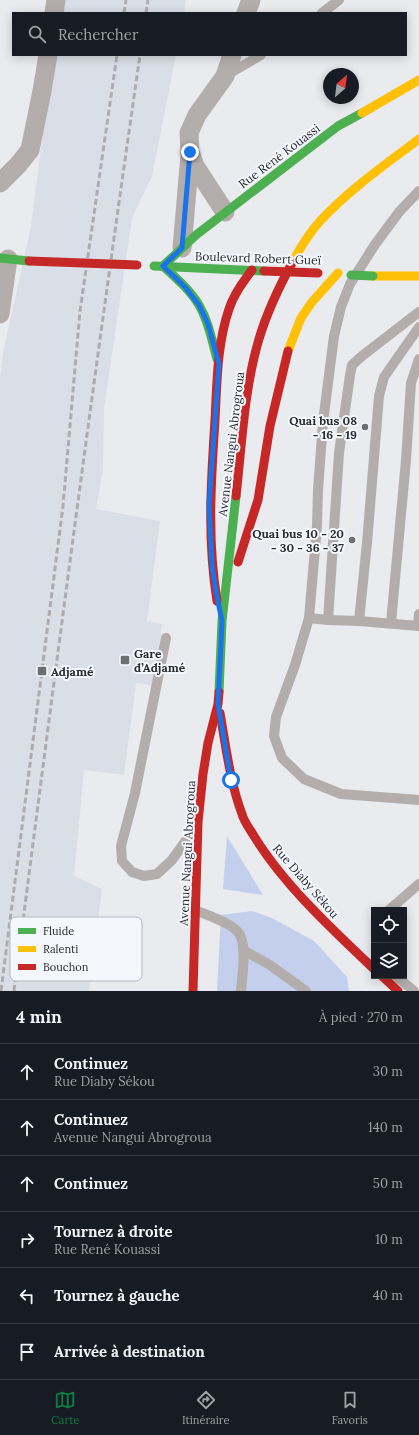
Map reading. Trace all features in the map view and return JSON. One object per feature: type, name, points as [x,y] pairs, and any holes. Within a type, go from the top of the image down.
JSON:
[{"type":"main road","name":"Rue René Kouassi","points":[[163,266],[196,234],[338,126],[419,80]]},
{"type":"main road","name":"Avenue Nangui Abrogroua","points":[[192,991],[198,822],[208,743],[218,704],[222,621],[248,388],[259,339],[276,293],[301,246],[321,220],[356,187],[419,139]]},
{"type":"main road","name":"Boulevard Robert Gueï","points":[[4,258],[29,261],[137,266],[338,273],[373,276],[419,276]]},
{"type":"main road","points":[[163,266],[185,287],[199,305],[208,324],[219,364]]},
{"type":"main road","points":[[219,364],[227,315],[235,295],[252,270]]},
{"type":"main road","points":[[226,595],[258,500],[270,426],[288,352],[301,318],[312,302],[338,273]]},
{"type":"main road","name":"Avenue Nangui Abrogroua","points":[[219,364],[209,504],[212,565],[222,621]]},
{"type":"main road","name":"Rue Diaby Sékou","points":[[218,704],[231,780],[242,816],[266,856],[308,904],[371,966]]},
{"type":"main road","points":[[385,979],[398,991]]},
{"type":"street","points":[[54,12],[56,0]]},
{"type":"street","points":[[246,12],[250,0]]},
{"type":"street","points":[[0,183],[18,165],[30,150],[48,56]]},
{"type":"street","points":[[182,248],[190,152],[189,133],[197,115],[225,76],[232,56]]},
{"type":"street","points":[[190,152],[195,166],[225,212]]},
{"type":"street","points":[[0,308],[4,258]]},
{"type":"lane","points":[[323,12],[339,0]]},
{"type":"lane","points":[[225,76],[259,56]]},
{"type":"lane","points":[[419,191],[399,212],[374,246],[350,284],[341,306],[334,336],[323,422],[317,526],[309,618],[295,665],[276,717],[274,736],[282,758],[304,779],[341,794],[419,800]]},
{"type":"lane","points":[[328,620],[340,453],[352,365],[419,312]]},
{"type":"lane","points":[[359,621],[379,396],[384,377],[419,328]]},
{"type":"lane","points":[[391,624],[406,460],[411,383],[419,359]]},
{"type":"lane","points":[[309,618],[418,626],[419,614]]},
{"type":"lane","points":[[166,638],[135,792],[121,846],[122,861],[132,872],[144,876],[157,874],[172,860],[198,822]]},
{"type":"lane","points":[[392,907],[419,884]]},
{"type":"lane","points":[[195,910],[226,922],[240,934],[244,950],[241,991]]},
{"type":"lane","points":[[244,950],[270,965],[306,991]]},
{"type":"lane","points":[[400,979],[414,991]]},
{"type":"shaded area","points":[[60,0],[186,0],[184,12],[59,12]]},
{"type":"shaded area","points":[[53,56],[176,56],[152,176],[132,218],[104,409],[103,469],[96,509],[160,521],[147,621],[162,624],[154,686],[136,683],[124,775],[84,770],[74,876],[102,889],[98,917],[10,917],[10,981],[90,981],[89,991],[0,991],[0,378],[3,353],[31,226]]},
{"type":"shaded area","points":[[227,836],[263,895],[223,889]]},
{"type":"shaded area","points":[[252,911],[272,918],[314,941],[347,977],[349,991],[217,991],[221,915]]},
{"type":"railway","points":[[124,12],[126,0]]},
{"type":"railway","points":[[146,12],[148,0]]},
{"type":"railway","points":[[10,917],[63,506],[80,311],[117,56]]},
{"type":"railway","points":[[23,917],[75,523],[140,56]]},
{"type":"railway","points":[[1,991],[10,921]]},
{"type":"railway","points":[[14,991],[15,981]]},
{"type":"traffic: fast","points":[[163,266],[196,235],[338,126],[362,113]]},
{"type":"traffic: fast","points":[[0,258],[29,261]]},
{"type":"traffic: fast","points":[[154,266],[264,271]]},
{"type":"traffic: fast","points":[[163,266],[187,289],[199,305],[208,325],[217,359]]},
{"type":"traffic: fast","points":[[351,275],[373,276]]},
{"type":"traffic: fast","points":[[219,692],[222,621],[236,496]]},
{"type":"traffic: slow","points":[[362,113],[419,80]]},
{"type":"traffic: slow","points":[[292,263],[313,230],[332,209],[368,177],[419,139]]},
{"type":"traffic: slow","points":[[288,351],[301,318],[312,302],[338,273]]},
{"type":"traffic: slow","points":[[373,276],[419,276]]},
{"type":"traffic: jam","points":[[29,261],[137,265]]},
{"type":"traffic: jam","points":[[236,496],[244,417],[254,358],[262,329],[278,290],[292,263]]},
{"type":"traffic: jam","points":[[217,601],[212,555],[211,510],[218,364],[222,336],[229,309],[236,293],[252,270]]},
{"type":"traffic: jam","points":[[264,271],[318,273]]},
{"type":"traffic: jam","points":[[238,562],[258,500],[270,426],[288,351]]},
{"type":"traffic: jam","points":[[193,991],[198,822],[208,743],[218,704],[219,692]]},
{"type":"traffic: jam","points":[[220,713],[234,790],[247,825],[266,854],[294,889],[325,922],[371,966]]},
{"type":"traffic: jam","points":[[385,979],[398,991]]},
{"type":"place","name":"Quai bus 08 - 16 - 19","points":[[365,427]]},
{"type":"place","name":"Quai bus 10 - 20 - 30 - 36 - 37","points":[[352,540]]},
{"type":"place","name":"Gare d’Adjamé","points":[[125,660]]},
{"type":"place","name":"Adjamé","points":[[42,671]]},
{"type":"route","points":[[190,152],[182,248],[163,266],[185,287],[199,305],[208,324],[219,364],[209,504],[212,565],[222,621],[218,704],[231,780]]}]
